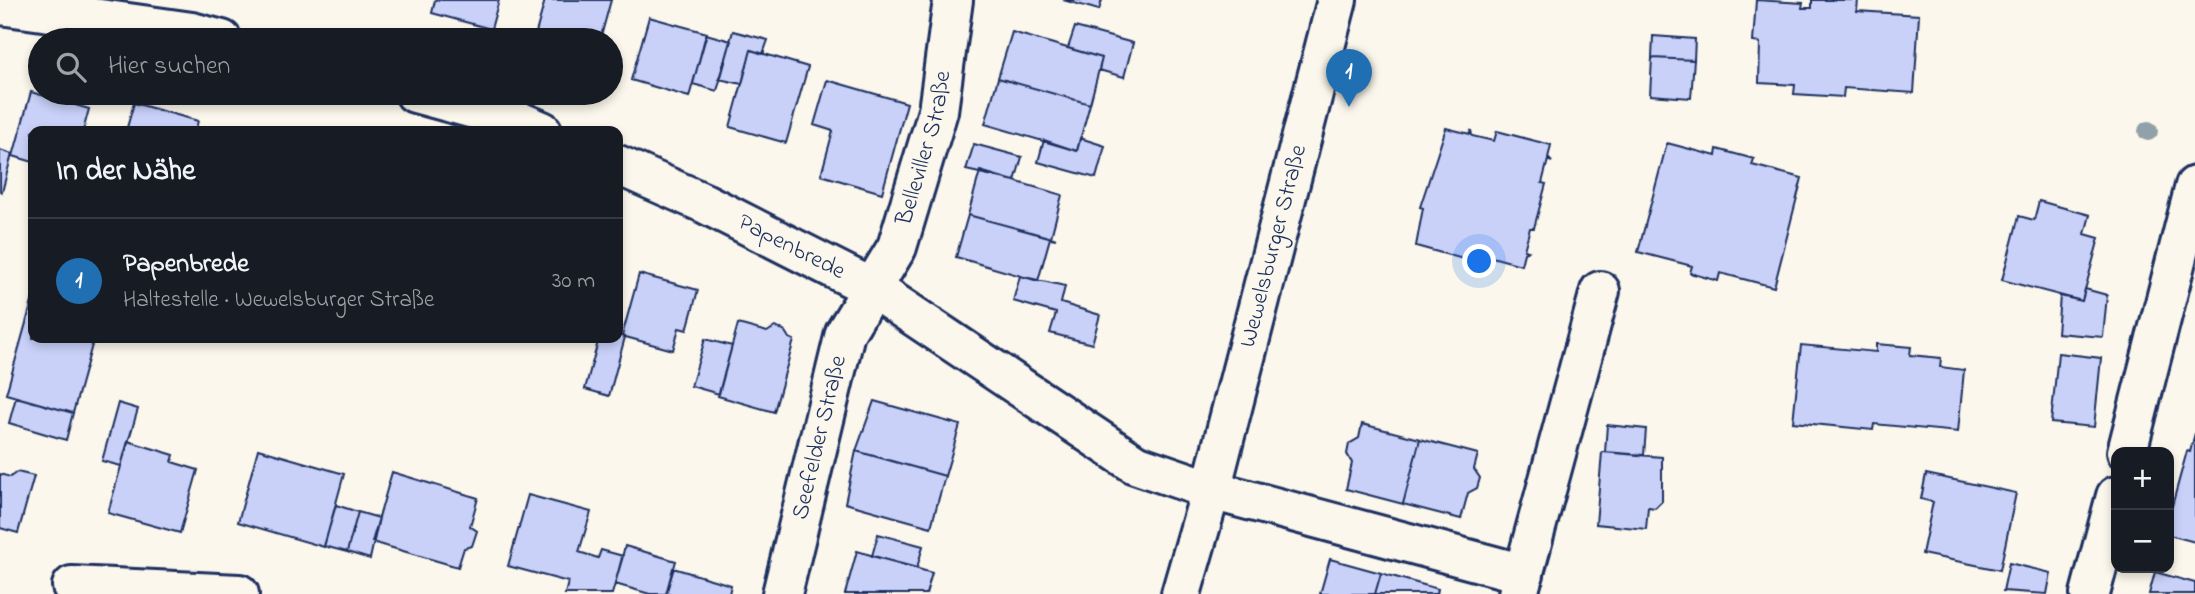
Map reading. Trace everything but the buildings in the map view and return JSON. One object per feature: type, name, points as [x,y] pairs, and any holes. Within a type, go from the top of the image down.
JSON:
[{"type":"street","name":"Belleviller Straße","points":[[872,288],[897,247],[937,111],[953,0]]},
{"type":"street","name":"Wewelsburger Straße","points":[[1181,594],[1211,490],[1337,0]]},
{"type":"street","points":[[0,5],[164,28]]},
{"type":"street","points":[[459,105],[530,126]]},
{"type":"street","name":"Papenbrede","points":[[623,167],[704,203],[872,288],[1135,464],[1211,490]]},
{"type":"street","points":[[2128,447],[2195,186]]},
{"type":"street","name":"Seefelder Straße","points":[[782,594],[845,333],[872,288]]},
{"type":"street","points":[[1211,490],[1521,584],[1600,290]]},
{"type":"street","points":[[2090,594],[2112,510]]},
{"type":"street","points":[[72,586],[239,594]]},
{"type":"place","name":"Papenbrede","points":[[1349,107]]}]
